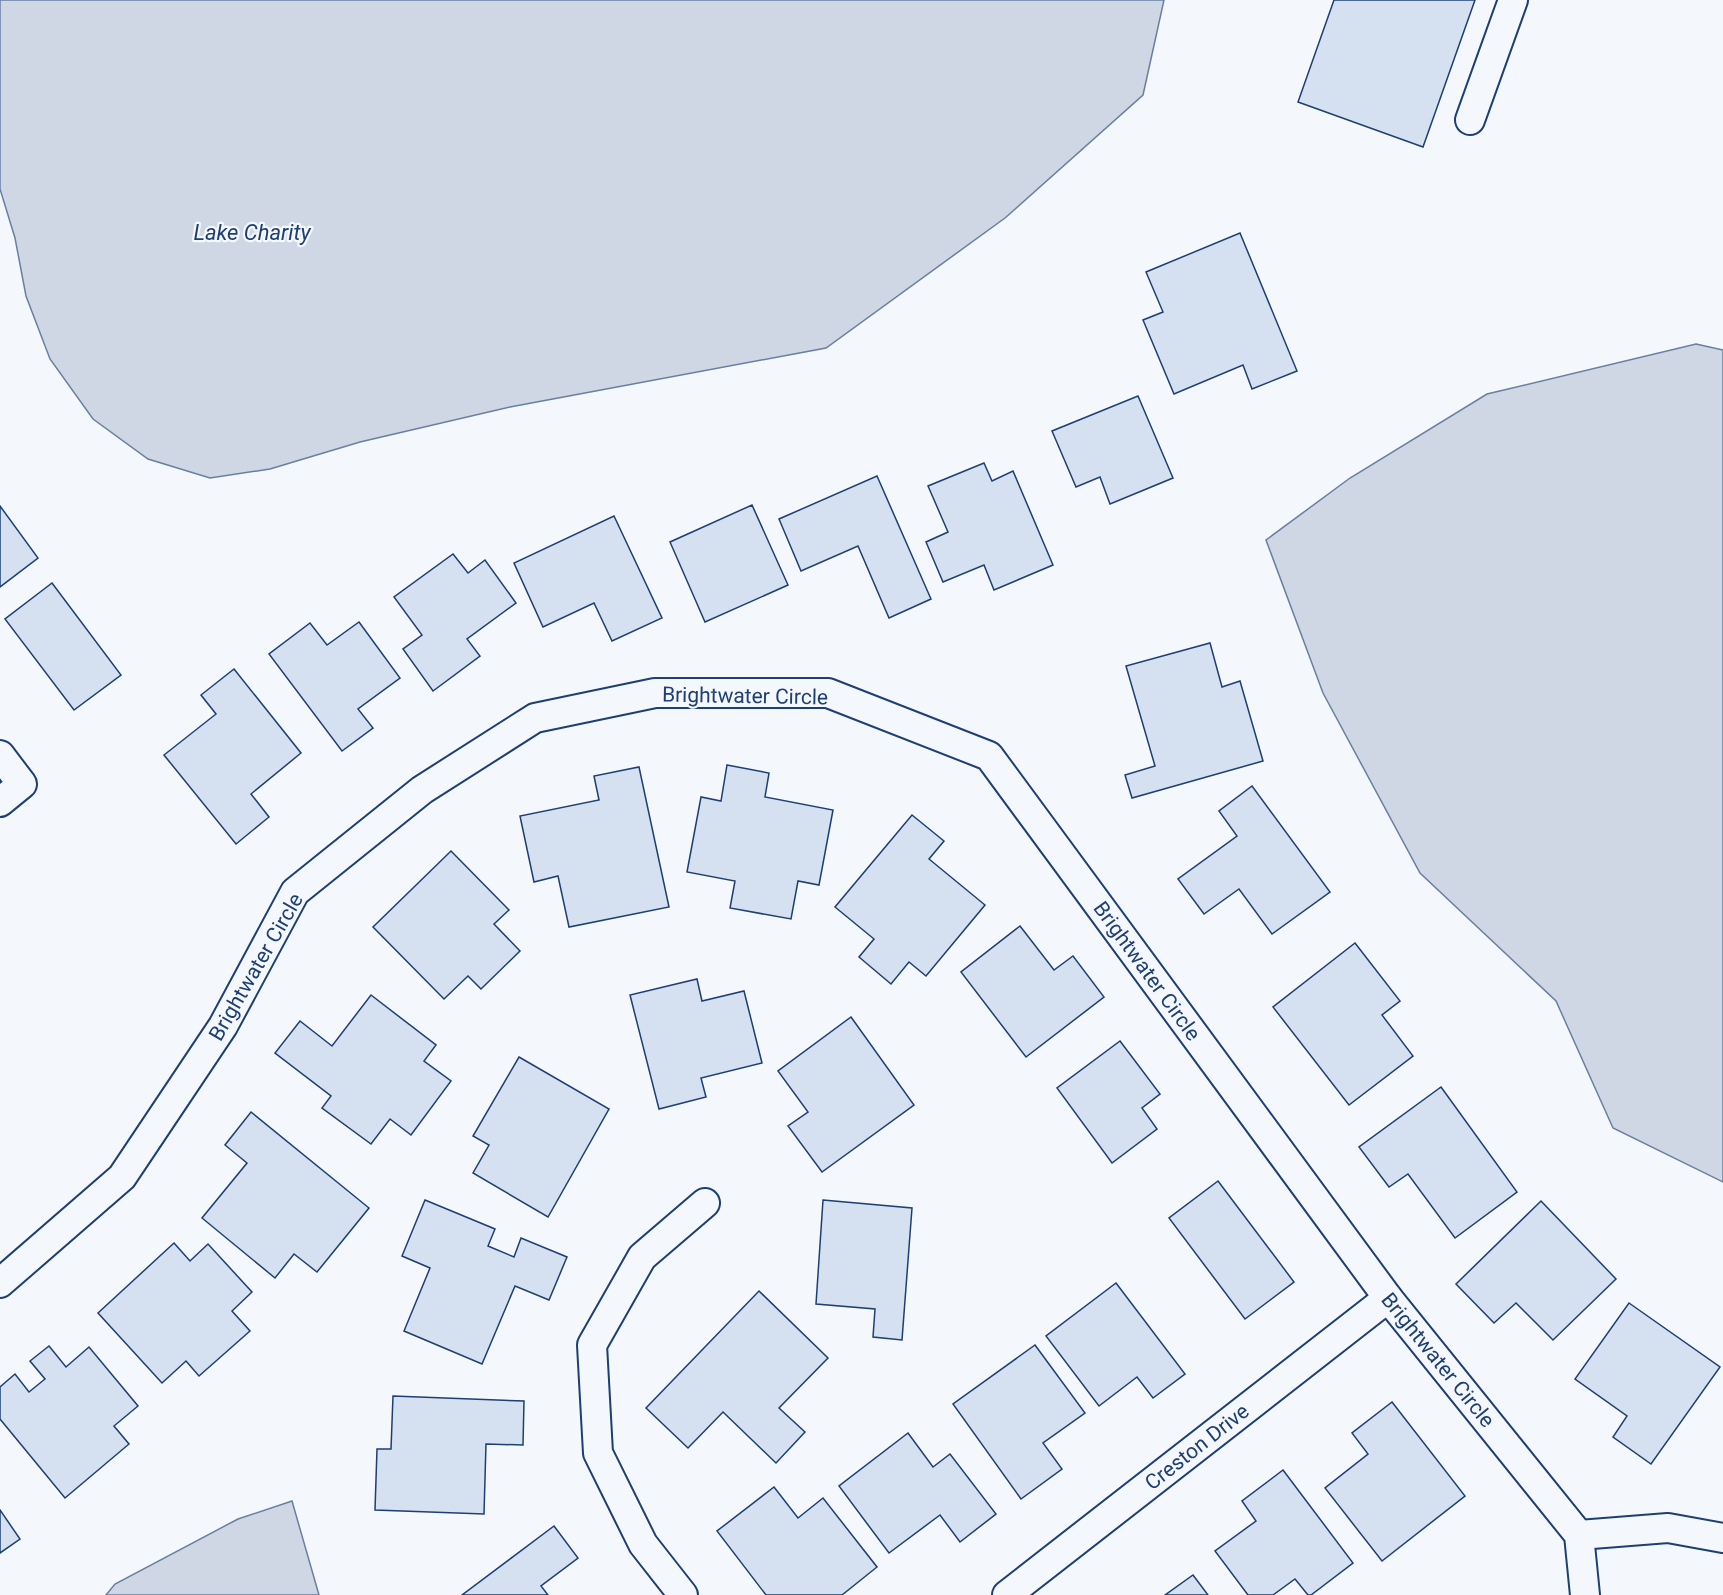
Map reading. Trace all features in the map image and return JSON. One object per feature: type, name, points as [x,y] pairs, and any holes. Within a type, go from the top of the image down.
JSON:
[{"type":"street","points":[[1470,120],[1513,0]]},
{"type":"street","name":"Brightwater Circle","points":[[0,1282],[122,1177],[223,1026],[295,892],[423,790],[535,717],[655,693],[828,693],[989,756],[1388,1298],[1580,1535]]},
{"type":"street","points":[[0,755],[22,784],[0,802]]},
{"type":"street","points":[[683,1595],[643,1544],[598,1453],[592,1345],[642,1257],[705,1203]]},
{"type":"street","name":"Creston Drive","points":[[1007,1595],[1388,1298]]},
{"type":"street","points":[[1585,1595],[1580,1535],[1668,1528],[1723,1538]]},
{"type":"water","name":"Lake Charity","points":[[0,0],[1164,0],[1143,95],[1005,218],[826,348],[510,407],[360,442],[270,469],[210,478],[148,459],[93,419],[50,359],[26,296],[15,238],[0,189]]},
{"type":"water","points":[[1696,344],[1723,350],[1723,1182],[1613,1128],[1556,1001],[1420,873],[1323,693],[1266,540],[1350,478],[1487,394]]},
{"type":"water","points":[[292,1501],[319,1595],[106,1595],[115,1584],[238,1519]]},
{"type":"building","points":[[1334,0],[1475,0],[1423,147],[1298,102]]},
{"type":"building","points":[[1240,233],[1297,371],[1252,389],[1243,365],[1174,394],[1143,320],[1163,312],[1146,272]]},
{"type":"building","points":[[1138,396],[1173,478],[1110,504],[1100,477],[1076,487],[1052,431]]},
{"type":"building","points":[[984,463],[992,481],[1013,471],[1053,565],[994,590],[984,565],[943,582],[926,542],[948,532],[928,486]]},
{"type":"building","points":[[877,476],[931,599],[889,618],[858,546],[801,571],[779,519]]},
{"type":"building","points":[[752,505],[788,585],[705,622],[670,542]]},
{"type":"building","points":[[0,506],[38,558],[0,587]]},
{"type":"building","points":[[614,516],[662,618],[612,641],[594,603],[543,627],[514,563]]},
{"type":"building","points":[[453,554],[468,573],[485,560],[516,603],[467,639],[480,656],[433,691],[403,649],[422,635],[394,597]]},
{"type":"building","points":[[52,583],[121,675],[74,710],[5,619]]},
{"type":"building","points":[[359,622],[400,678],[358,709],[373,728],[342,751],[269,654],[310,623],[327,645]]},
{"type":"building","points":[[1210,643],[1222,687],[1240,681],[1263,761],[1132,798],[1125,775],[1155,766],[1126,666]]},
{"type":"building","points":[[234,669],[301,753],[251,794],[269,817],[236,844],[164,755],[216,714],[201,695]]},
{"type":"building","points":[[727,765],[769,773],[765,797],[833,810],[819,885],[798,881],[791,919],[730,908],[735,881],[687,872],[701,797],[721,801]]},
{"type":"building","points":[[639,767],[669,907],[569,927],[558,876],[534,882],[520,816],[599,800],[594,776]]},
{"type":"building","points":[[1252,786],[1330,892],[1272,934],[1239,889],[1204,914],[1178,879],[1237,836],[1219,811]]},
{"type":"building","points":[[912,815],[944,841],[929,859],[985,905],[926,976],[909,962],[891,984],[859,957],[874,939],[835,907]]},
{"type":"building","points":[[451,851],[509,910],[494,924],[520,951],[481,989],[468,976],[444,999],[373,927]]},
{"type":"building","points":[[1020,926],[1054,970],[1073,956],[1104,997],[1026,1057],[961,972]]},
{"type":"building","points":[[1355,943],[1400,1001],[1382,1015],[1413,1056],[1349,1105],[1273,1007]]},
{"type":"building","points":[[697,979],[702,1001],[744,991],[762,1063],[701,1078],[706,1097],[659,1109],[630,995]]},
{"type":"building","points":[[371,995],[436,1045],[424,1061],[451,1081],[411,1135],[390,1119],[371,1144],[322,1108],[331,1096],[275,1053],[300,1021],[332,1046]]},
{"type":"building","points":[[851,1017],[914,1105],[822,1172],[788,1126],[808,1112],[778,1071]]},
{"type":"building","points":[[1120,1041],[1160,1094],[1142,1108],[1157,1129],[1112,1163],[1057,1088]]},
{"type":"building","points":[[519,1057],[609,1109],[548,1217],[473,1173],[489,1145],[473,1136]]},
{"type":"building","points":[[1441,1087],[1517,1192],[1455,1238],[1408,1174],[1389,1187],[1359,1147]]},
{"type":"building","points":[[251,1112],[369,1208],[317,1272],[294,1254],[275,1278],[202,1218],[247,1163],[225,1145]]},
{"type":"building","points":[[1218,1181],[1294,1282],[1245,1319],[1169,1218]]},
{"type":"building","points":[[425,1200],[495,1229],[488,1246],[514,1257],[521,1238],[567,1257],[549,1300],[515,1286],[482,1364],[404,1331],[430,1268],[402,1256]]},
{"type":"building","points":[[823,1200],[912,1208],[902,1340],[873,1337],[875,1309],[816,1304]]},
{"type":"building","points":[[1541,1201],[1616,1279],[1553,1340],[1516,1303],[1494,1323],[1456,1284]]},
{"type":"building","points":[[174,1243],[190,1261],[208,1244],[252,1292],[232,1311],[250,1331],[199,1376],[186,1361],[162,1383],[98,1313]]},
{"type":"building","points":[[1116,1283],[1185,1374],[1153,1398],[1137,1377],[1099,1406],[1046,1336]]},
{"type":"building","points":[[759,1291],[828,1358],[779,1408],[805,1432],[776,1463],[723,1412],[688,1448],[646,1408]]},
{"type":"building","points":[[1629,1303],[1720,1367],[1651,1464],[1613,1437],[1627,1416],[1575,1379]]},
{"type":"building","points":[[1035,1345],[1085,1413],[1043,1443],[1062,1469],[1021,1499],[953,1404]]},
{"type":"building","points":[[49,1346],[66,1367],[89,1347],[138,1406],[114,1426],[129,1444],[65,1498],[0,1419],[0,1387],[15,1374],[29,1392],[45,1379],[30,1361]]},
{"type":"building","points":[[393,1396],[524,1401],[523,1445],[486,1444],[484,1514],[375,1510],[377,1449],[391,1449]]},
{"type":"building","points":[[1392,1402],[1465,1496],[1382,1561],[1325,1488],[1368,1454],[1352,1433]]},
{"type":"building","points":[[908,1433],[933,1467],[950,1454],[996,1514],[960,1542],[940,1515],[889,1553],[839,1486]]},
{"type":"building","points":[[1283,1470],[1353,1563],[1311,1595],[1308,1595],[1295,1579],[1273,1595],[1248,1595],[1215,1551],[1256,1521],[1242,1501]]},
{"type":"building","points":[[774,1487],[798,1518],[823,1498],[877,1567],[842,1595],[766,1595],[717,1531]]},
{"type":"building","points":[[0,1510],[20,1539],[0,1553]]},
{"type":"building","points":[[554,1526],[578,1558],[541,1586],[548,1595],[462,1595]]},
{"type":"building","points":[[1193,1575],[1208,1595],[1165,1595]]}]
